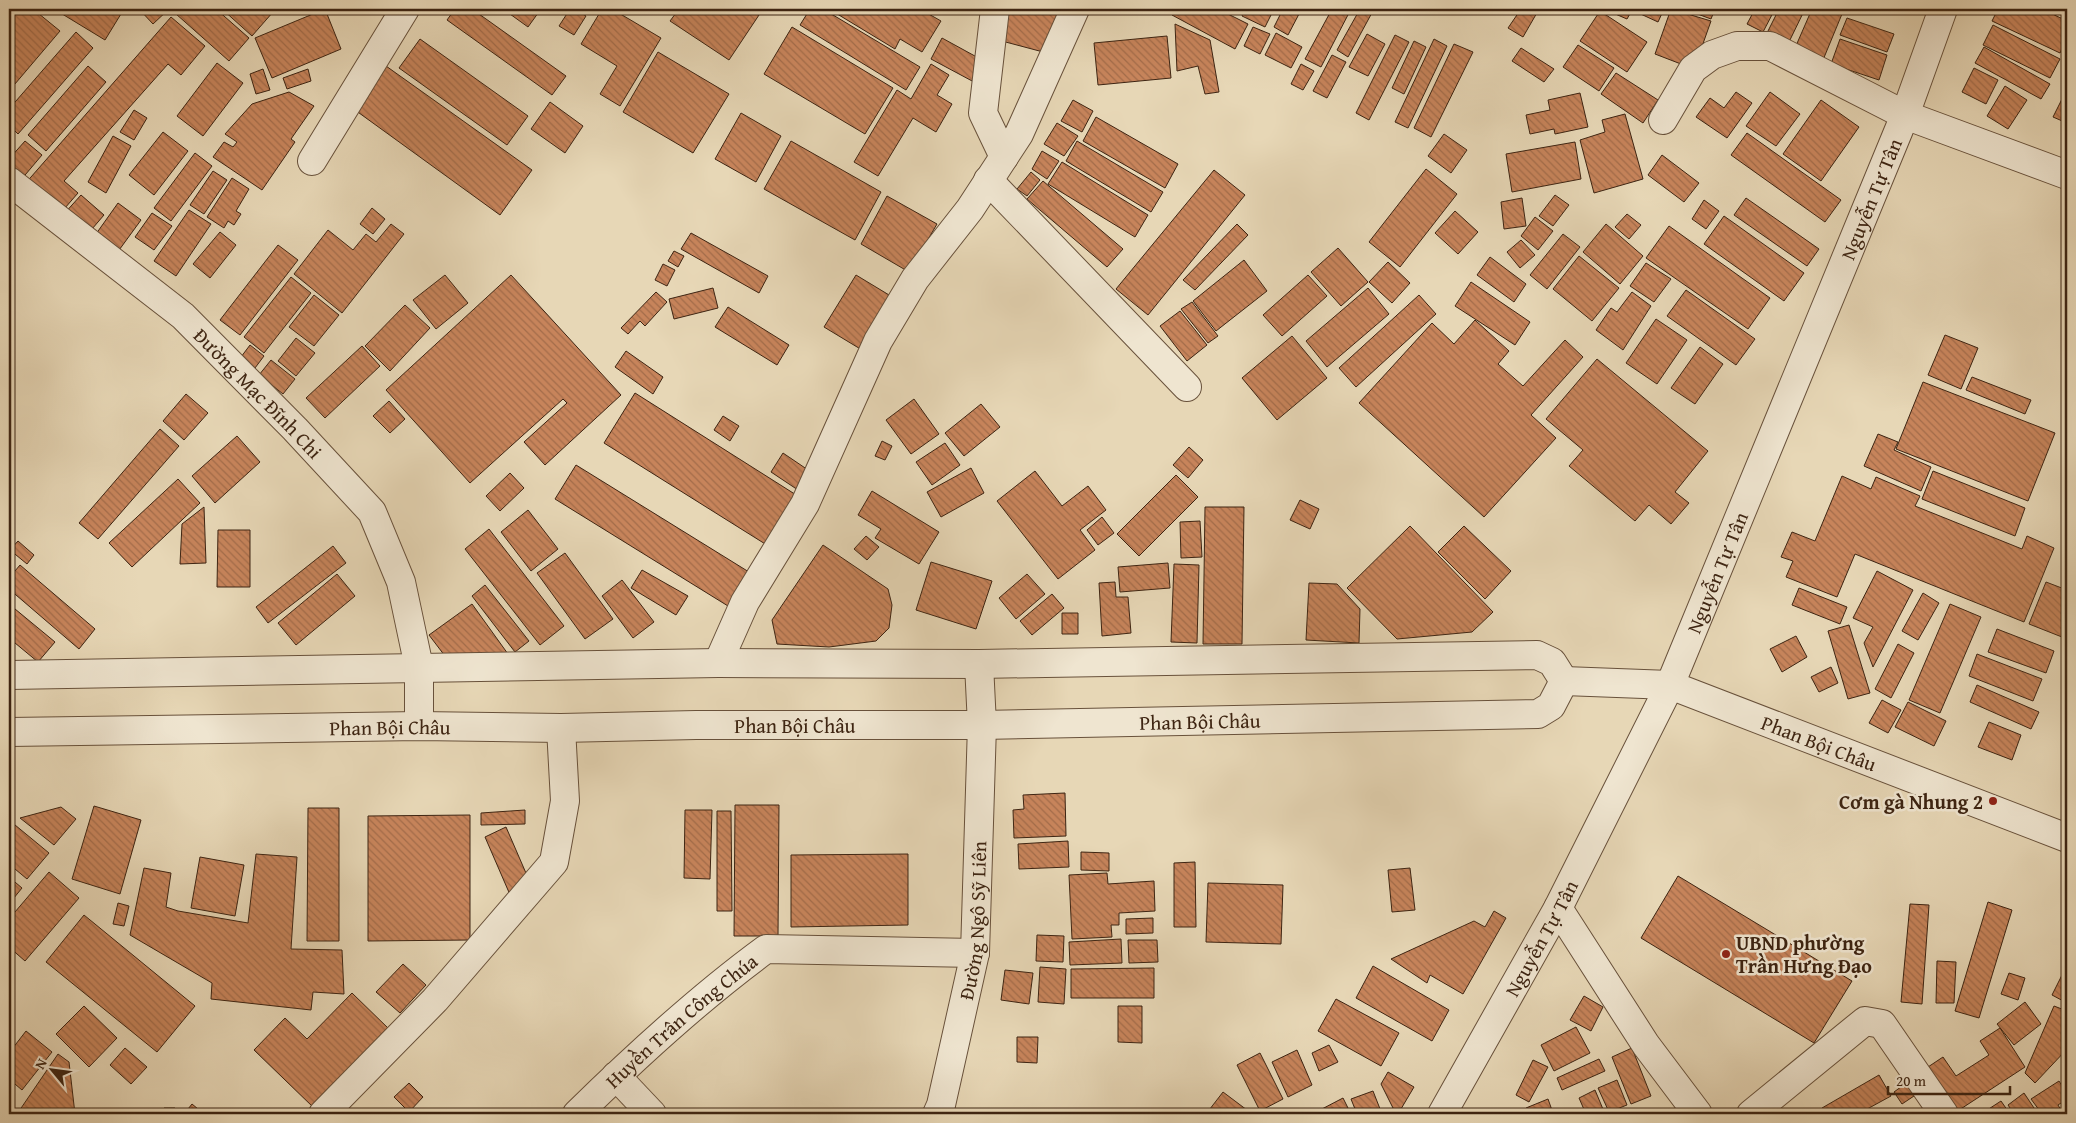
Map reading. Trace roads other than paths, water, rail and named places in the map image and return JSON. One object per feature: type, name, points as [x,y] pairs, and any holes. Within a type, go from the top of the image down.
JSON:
[{"type":"street","points":[[312,161],[405,9]]},
{"type":"street","points":[[995,9],[983,113],[1004,156]]},
{"type":"street","points":[[718,663],[745,602],[805,504],[878,341],[915,279],[970,209],[1018,134],[1075,9]]},
{"type":"street","name":"Nguyễn Tự Tân","points":[[1442,1114],[1558,908],[1670,685],[1905,115],[1944,9]]},
{"type":"street","points":[[1662,120],[1693,69],[1712,55],[1737,46],[1770,46],[1905,115],[2067,176]]},
{"type":"street","points":[[988,180],[1187,387]]},
{"type":"street","name":"Đường Mạc Đĩnh Chi","points":[[9,181],[183,316],[295,429],[372,512],[400,582],[419,667],[419,726]]},
{"type":"street","points":[[9,675],[718,663],[979,664],[1537,655],[1552,662],[1564,681]]},
{"type":"street","name":"Đường Ngô Sỹ Liên","points":[[937,1114],[941,1105],[975,953],[982,725],[979,664]]},
{"type":"street","name":"Phan Bội Châu","points":[[9,732],[419,726],[561,728],[696,725],[982,725],[1538,714],[1551,706],[1564,681],[1670,685],[2067,838]]},
{"type":"street","points":[[323,1114],[435,1000],[554,862],[565,801],[561,728]]},
{"type":"street","points":[[1558,908],[1646,1044],[1698,1114]]},
{"type":"street","name":"Huyền Trân Công Chúa","points":[[577,1114],[616,1076],[740,968],[766,949],[975,953]]},
{"type":"street","points":[[1751,1114],[1865,1021],[1882,1024],[1944,1114]]},
{"type":"street","points":[[616,1076],[652,1114]]},
{"type":"place","name":"Cơm gà Nhung 2","points":[[1993,801]]},
{"type":"place","name":"UBND phường Trần Hưng Đạo","points":[[1726,954]]}]
